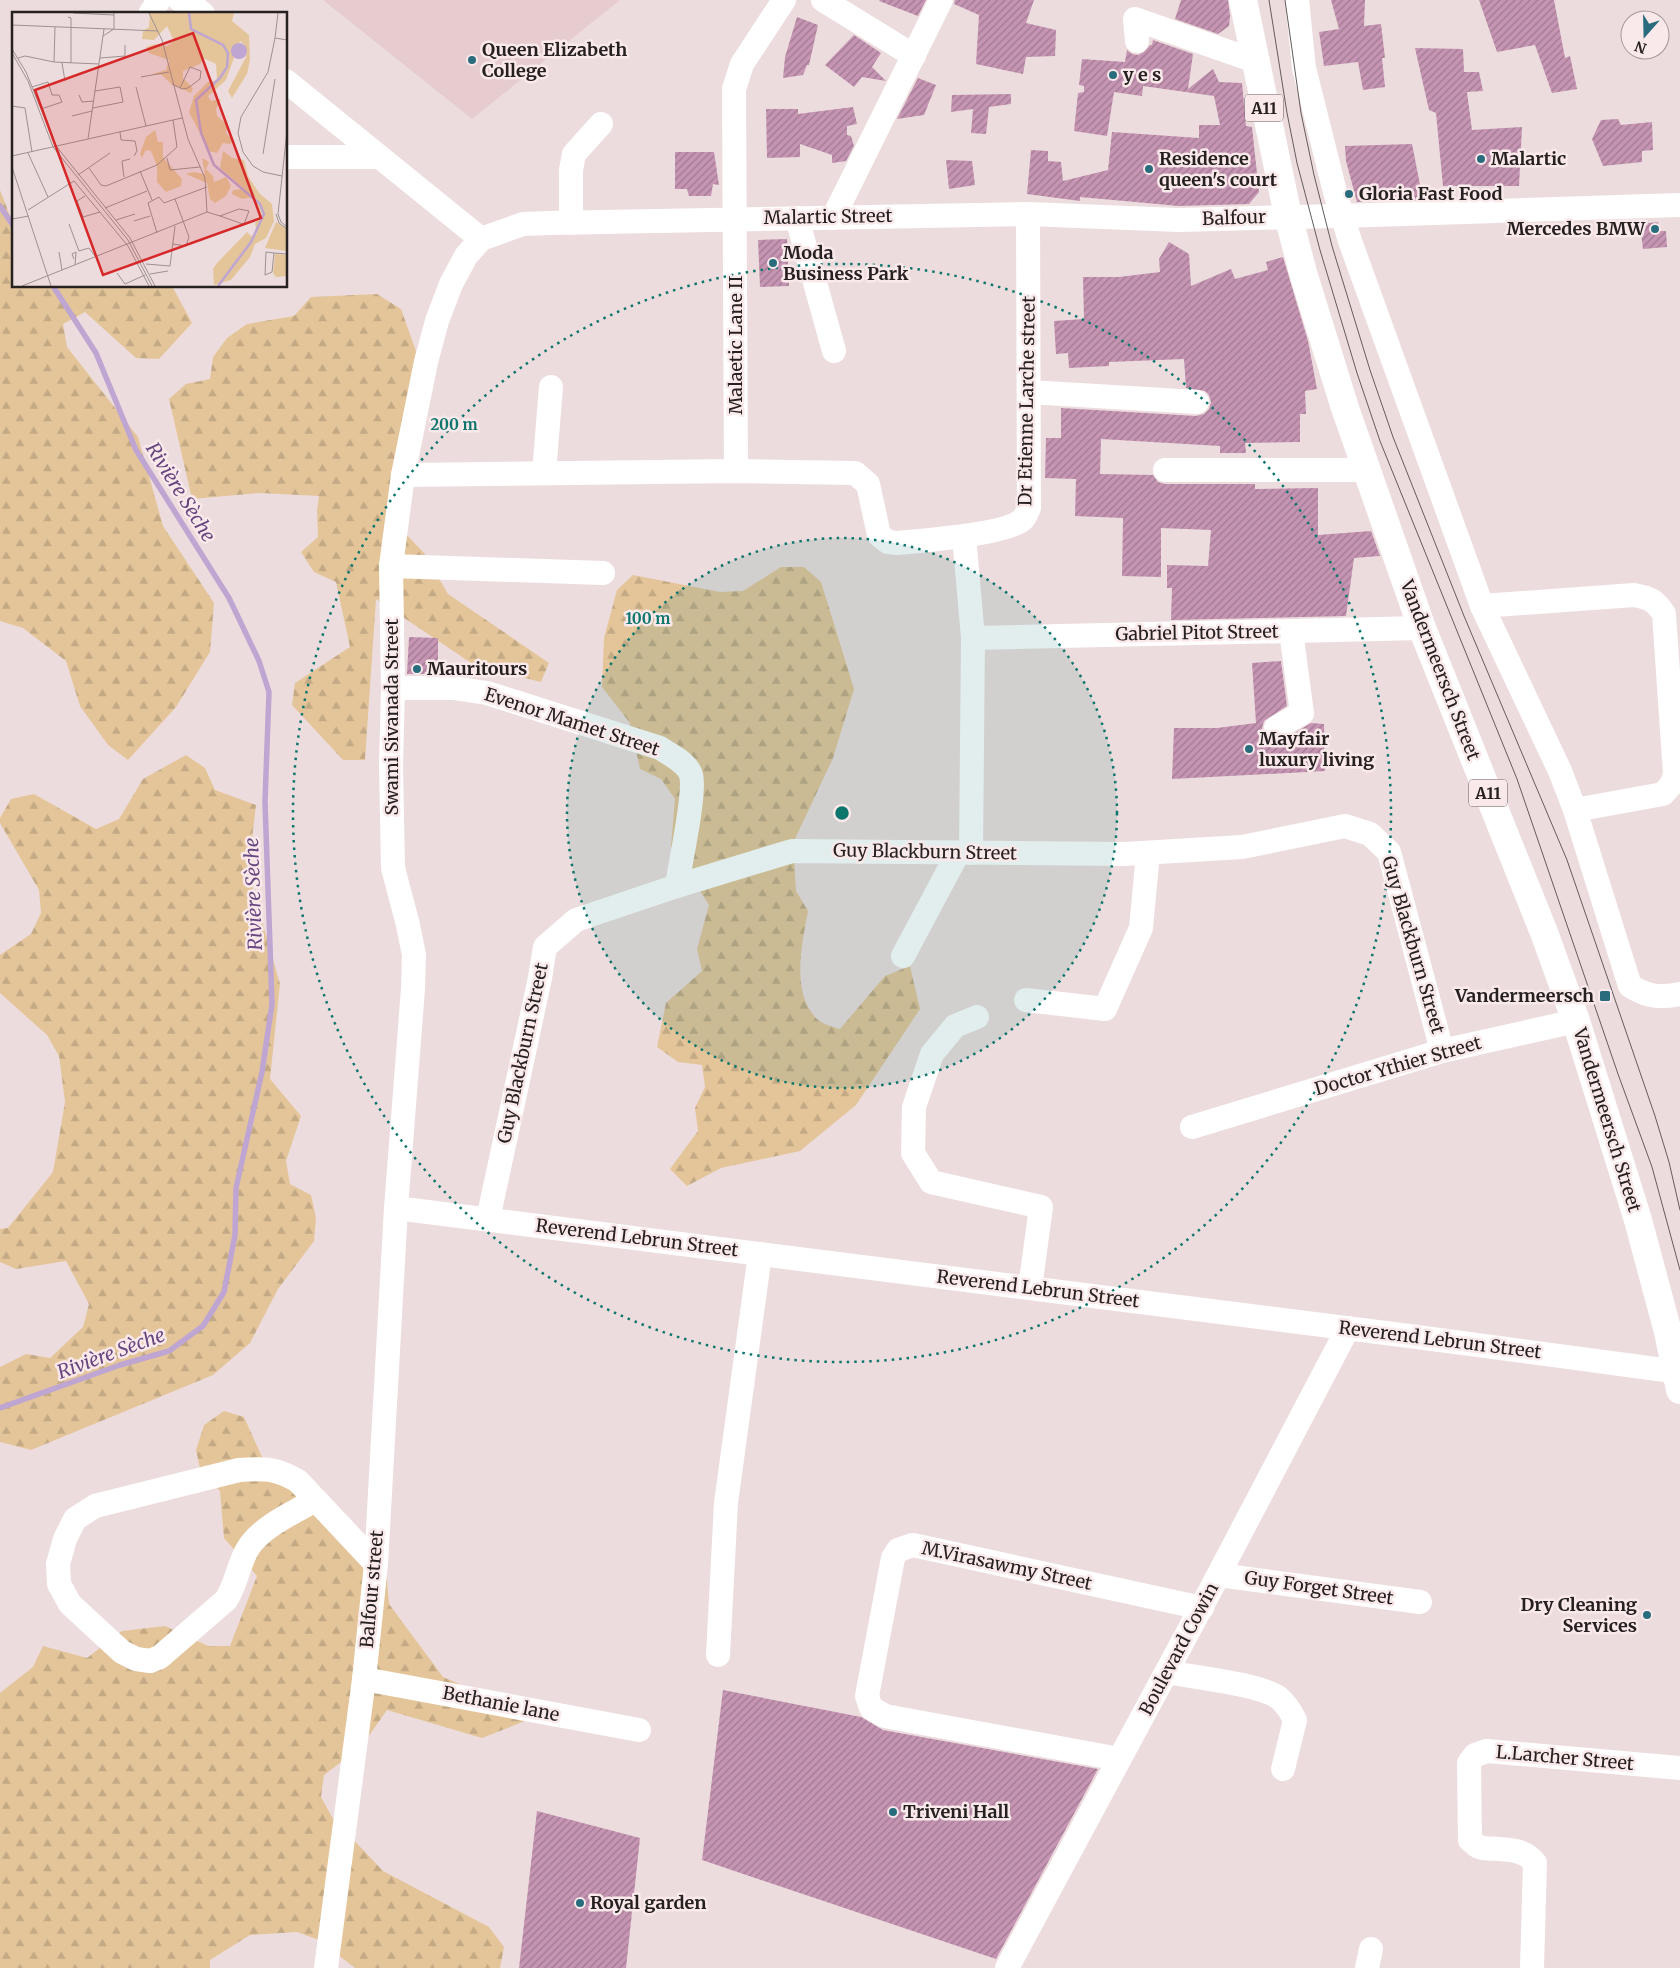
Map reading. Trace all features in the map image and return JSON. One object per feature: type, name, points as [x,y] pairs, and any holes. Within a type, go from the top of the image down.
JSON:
[{"type":"main road","name":"Vandermeersch Street","points":[[1243,0],[1288,216],[1310,295],[1366,470],[1422,628],[1545,935],[1576,1021],[1638,1220],[1679,1378]]},
{"type":"street","points":[[151,12],[159,0]]},
{"type":"street","points":[[180,0],[192,5],[201,12]]},
{"type":"street","name":"Malaetic Lane II","points":[[736,471],[734,89],[742,64],[784,0]]},
{"type":"street","points":[[823,0],[914,56]]},
{"type":"street","points":[[833,218],[941,0]]},
{"type":"street","points":[[1297,0],[1304,68],[1342,215],[1380,328],[1482,606],[1560,771],[1575,810],[1630,986],[1644,995],[1667,997],[1680,994]]},
{"type":"street","points":[[1137,40],[1135,19],[1255,60]]},
{"type":"street","points":[[288,83],[481,239]]},
{"type":"street","points":[[571,223],[571,170],[574,154],[601,124]]},
{"type":"street","points":[[288,156],[379,157]]},
{"type":"street","points":[[1342,215],[1680,205]]},
{"type":"street","name":"Malartic Street","points":[[481,239],[523,224],[736,218],[1028,214],[1179,220]]},
{"type":"street","name":"Dr Etienne Larche street","points":[[403,475],[736,471],[855,473],[868,484],[879,535],[888,542],[897,544],[964,536],[1012,525],[1024,518],[1028,508],[1028,214]]},
{"type":"street","name":"Balfour","points":[[1179,220],[1342,215]]},
{"type":"street","points":[[797,218],[834,351]]},
{"type":"street","name":"Swami Sivanada Street","points":[[396,1208],[414,955],[408,925],[392,868],[390,766],[393,688],[391,566],[403,475],[426,362],[437,321],[451,284],[466,256],[481,239]]},
{"type":"street","points":[[544,473],[551,387]]},
{"type":"street","points":[[1029,392],[1197,402]]},
{"type":"street","points":[[1165,470],[1366,470]]},
{"type":"street","points":[[903,956],[965,853],[973,638],[964,536]]},
{"type":"street","points":[[391,566],[603,573]]},
{"type":"street","points":[[1482,606],[1634,595],[1646,597],[1658,603],[1664,614],[1675,774],[1672,784],[1663,794],[1575,810]]},
{"type":"street","name":"Gabriel Pitot Street","points":[[973,638],[1422,628]]},
{"type":"street","points":[[1276,728],[1302,712],[1291,631]]},
{"type":"street","name":"Evenor Mamet Street","points":[[393,688],[453,688],[487,693],[660,748],[682,762],[691,775],[691,798],[677,886]]},
{"type":"street","name":"Guy Blackburn Street","points":[[488,1220],[545,948],[576,920],[677,886],[792,851],[1148,853],[1242,847],[1345,826],[1370,834],[1389,852],[1442,1051]]},
{"type":"street","points":[[1026,1000],[1105,1008],[1141,928],[1148,853]]},
{"type":"street","points":[[977,1017],[955,1026],[932,1054],[914,1106],[913,1153],[931,1182],[1041,1207],[1030,1288]]},
{"type":"street","name":"Doctor Ythier Street","points":[[1192,1127],[1442,1051],[1576,1021]]},
{"type":"street","name":"Reverend Lebrun Street","points":[[396,1208],[1348,1328],[1679,1378]]},
{"type":"street","name":"Balfour street","points":[[326,1968],[364,1679],[376,1564],[396,1208]]},
{"type":"street","points":[[718,1655],[726,1503],[760,1254]]},
{"type":"street","name":"Boulevard Cowin","points":[[1007,1968],[1202,1608],[1348,1328]]},
{"type":"street","points":[[316,1500],[257,1537],[248,1548],[232,1592],[226,1600],[177,1645],[160,1657],[150,1661],[136,1660],[122,1652],[70,1604],[59,1584],[58,1564],[65,1539],[75,1520],[95,1506],[239,1470],[264,1468],[282,1472],[298,1481],[316,1500],[376,1564]]},
{"type":"street","name":"M.Virasawmy Street","points":[[1119,1759],[884,1716],[871,1708],[867,1696],[893,1558],[898,1550],[913,1545],[1202,1608]]},
{"type":"street","name":"Guy Forget Street","points":[[1219,1575],[1420,1602]]},
{"type":"street","points":[[1167,1672],[1256,1688],[1279,1698],[1295,1720],[1283,1769]]},
{"type":"street","name":"Bethanie lane","points":[[364,1679],[639,1730]]},
{"type":"street","name":"L.Larcher Street","points":[[1532,1968],[1535,1863],[1521,1851],[1483,1848],[1470,1840],[1469,1763],[1475,1755],[1487,1751],[1680,1768]]},
{"type":"shaded area","name":"Queen Elizabeth College","points":[[323,0],[620,0],[472,119]]},
{"type":"green space","points":[[0,190],[12,221],[12,288],[173,288],[192,323],[159,359],[136,358],[85,312],[63,324],[67,347],[138,437],[163,526],[214,603],[210,652],[176,707],[128,760],[108,745],[80,706],[66,661],[23,628],[0,621]]},
{"type":"green space","points":[[377,294],[401,309],[416,351],[386,513],[424,553],[448,594],[549,663],[541,682],[474,665],[376,599],[365,760],[343,760],[292,705],[295,683],[350,647],[336,582],[314,572],[301,552],[318,537],[317,511],[319,496],[260,493],[192,499],[169,399],[186,384],[210,379],[213,357],[227,338],[247,324],[294,316],[311,297]]},
{"type":"green space","points":[[781,567],[804,567],[821,582],[854,689],[833,758],[793,843],[796,891],[808,911],[800,968],[804,997],[809,1009],[818,1020],[840,1029],[885,976],[910,966],[920,1009],[856,1105],[800,1151],[721,1168],[687,1186],[670,1169],[698,1131],[695,1108],[705,1087],[702,1065],[678,1062],[657,1047],[666,1003],[702,971],[697,949],[709,905],[671,846],[675,799],[661,779],[640,769],[630,723],[602,687],[604,638],[617,590],[633,575],[720,592],[743,591]]},
{"type":"green space","points":[[186,755],[205,768],[215,790],[256,805],[248,872],[280,984],[270,1079],[301,1116],[286,1161],[290,1184],[311,1195],[316,1218],[314,1241],[278,1289],[250,1343],[213,1375],[31,1450],[0,1442],[0,1367],[26,1354],[50,1358],[83,1327],[89,1304],[66,1261],[16,1269],[0,1262],[0,1229],[8,1228],[53,1172],[65,1102],[59,1056],[47,1035],[0,993],[0,955],[31,934],[41,913],[39,890],[0,823],[0,818],[11,799],[34,794],[96,829],[119,819],[143,779]]},
{"type":"green space","points":[[224,1411],[244,1417],[262,1457],[321,1487],[348,1531],[385,1558],[389,1604],[443,1677],[508,1705],[525,1721],[482,1738],[387,1710],[361,1747],[324,1775],[321,1797],[332,1817],[383,1871],[489,1927],[504,1947],[500,1968],[355,1968],[319,1940],[297,1932],[250,1935],[210,1960],[210,1968],[0,1968],[0,1693],[33,1667],[43,1646],[87,1658],[122,1631],[165,1626],[208,1646],[230,1646],[257,1576],[224,1538],[220,1491],[201,1473],[196,1450],[204,1425]]},
{"type":"building","points":[[880,0],[926,0],[918,16]]},
{"type":"building","points":[[955,0],[1034,0],[1026,23],[1056,30],[1055,56],[1026,57],[1023,74],[976,64],[979,15],[954,4]]},
{"type":"building","points":[[1181,0],[1228,0],[1229,26],[1218,34],[1175,19]]},
{"type":"building","points":[[1331,0],[1365,0],[1364,26],[1381,24],[1385,58],[1382,58],[1385,87],[1363,90],[1358,62],[1324,66],[1319,32],[1339,29]]},
{"type":"building","points":[[1479,0],[1554,0],[1565,58],[1570,56],[1577,89],[1552,93],[1535,45],[1497,52]]},
{"type":"building","points":[[797,17],[818,25],[809,65],[807,65],[803,75],[783,78],[785,57]]},
{"type":"building","points":[[854,35],[881,53],[872,67],[886,81],[862,77],[854,87],[825,65]]},
{"type":"building","points":[[1153,40],[1193,54],[1188,89],[1213,69],[1219,82],[1242,83],[1246,126],[1252,127],[1259,192],[1249,204],[1179,206],[1080,197],[1080,201],[1027,194],[1031,150],[1048,151],[1048,161],[1061,162],[1063,181],[1108,170],[1112,132],[1199,138],[1199,125],[1220,125],[1214,96],[1143,86],[1142,96],[1114,92],[1107,136],[1074,131],[1078,93],[1084,92],[1084,86],[1079,85],[1082,59],[1125,62],[1127,50],[1132,54],[1138,55],[1152,45]]},
{"type":"building","points":[[1415,48],[1463,49],[1464,72],[1479,72],[1483,91],[1467,92],[1472,130],[1522,127],[1519,186],[1443,186],[1436,113],[1429,110]]},
{"type":"building","points":[[918,78],[936,85],[924,115],[897,119]]},
{"type":"building","points":[[1011,94],[1011,104],[989,107],[986,134],[971,133],[973,109],[951,112],[952,95]]},
{"type":"building","points":[[853,107],[857,124],[847,126],[847,135],[851,136],[854,146],[846,161],[832,163],[832,155],[800,144],[800,157],[767,158],[766,109],[798,109],[798,114]]},
{"type":"building","points":[[1618,119],[1621,125],[1652,122],[1653,150],[1642,151],[1642,162],[1603,166],[1592,139],[1601,120]]},
{"type":"building","points":[[1412,144],[1423,200],[1357,202],[1346,161],[1345,146]]},
{"type":"building","points":[[675,152],[714,152],[719,185],[713,184],[711,196],[689,196],[687,189],[675,189]]},
{"type":"building","points":[[946,160],[972,161],[975,185],[949,189]]},
{"type":"building","points":[[1658,222],[1659,231],[1666,231],[1667,247],[1643,249],[1640,224]]},
{"type":"building","name":"Moda Business Park","points":[[787,239],[789,286],[760,287],[758,240]]},
{"type":"building","points":[[1169,242],[1189,254],[1191,286],[1231,269],[1235,279],[1268,270],[1266,262],[1283,257],[1308,341],[1317,389],[1305,391],[1306,414],[1300,414],[1300,442],[1245,443],[1246,453],[1220,453],[1220,446],[1101,439],[1100,474],[1153,475],[1158,482],[1165,484],[1255,484],[1255,489],[1318,488],[1318,535],[1371,531],[1380,556],[1354,558],[1346,616],[1171,620],[1172,588],[1167,588],[1167,565],[1208,566],[1211,530],[1161,528],[1161,577],[1122,576],[1123,518],[1075,516],[1076,479],[1045,478],[1046,438],[1061,438],[1061,408],[1196,416],[1204,414],[1209,409],[1211,402],[1209,395],[1205,391],[1186,388],[1184,359],[1109,362],[1109,366],[1069,368],[1068,353],[1056,354],[1054,321],[1084,319],[1083,277],[1119,277],[1160,272],[1159,259]]},
{"type":"building","name":"Mauritours","points":[[409,637],[438,638],[438,674],[407,674]]},
{"type":"building","name":"Mayfair luxury living","points":[[1281,661],[1287,706],[1264,721],[1262,728],[1264,734],[1269,740],[1276,742],[1283,740],[1311,723],[1324,724],[1325,771],[1172,779],[1174,728],[1217,728],[1256,723],[1252,663]]},
{"type":"building","name":"Triveni Hall","points":[[723,1690],[861,1717],[883,1730],[1098,1769],[996,1959],[702,1860]]},
{"type":"building","name":"Royal garden","points":[[537,1811],[640,1838],[626,1968],[519,1968]]},
{"type":"waterway","name":"Rivière Sèche","points":[[0,206],[12,224]]},
{"type":"waterway","name":"Rivière Sèche","points":[[0,1408],[120,1365],[169,1351],[203,1326],[224,1292],[235,1235],[236,1188],[262,1072],[272,1004],[265,802],[269,692],[259,661],[229,598],[136,450],[96,353],[54,288]]},
{"type":"tram line","points":[[1269,0],[1297,163],[1320,250],[1357,373],[1380,441],[1517,779],[1618,1074],[1652,1167],[1680,1270]]},
{"type":"tram line","points":[[1285,0],[1301,113],[1314,175],[1332,246],[1370,370],[1393,437],[1464,616],[1567,860],[1655,1116],[1669,1162],[1680,1210]]},
{"type":"place","name":"Queen Elizabeth College","points":[[472,60]]},
{"type":"place","name":"y e s","points":[[1113,75]]},
{"type":"place","name":"Malartic","points":[[1481,159]]},
{"type":"place","name":"Residence queen's court","points":[[1149,169]]},
{"type":"place","name":"Gloria Fast Food","points":[[1349,194]]},
{"type":"place","name":"Mercedes BMW","points":[[1655,229]]},
{"type":"place","name":"Moda Business Park","points":[[773,263]]},
{"type":"place","name":"Mauritours","points":[[417,669]]},
{"type":"place","name":"Mayfair luxury living","points":[[1249,749]]},
{"type":"place","name":"Vandermeersch","points":[[1605,996]]},
{"type":"place","name":"Dry Cleaning Services","points":[[1647,1615]]},
{"type":"place","name":"Triveni Hall","points":[[893,1812]]},
{"type":"place","name":"Royal garden","points":[[580,1903]]}]
